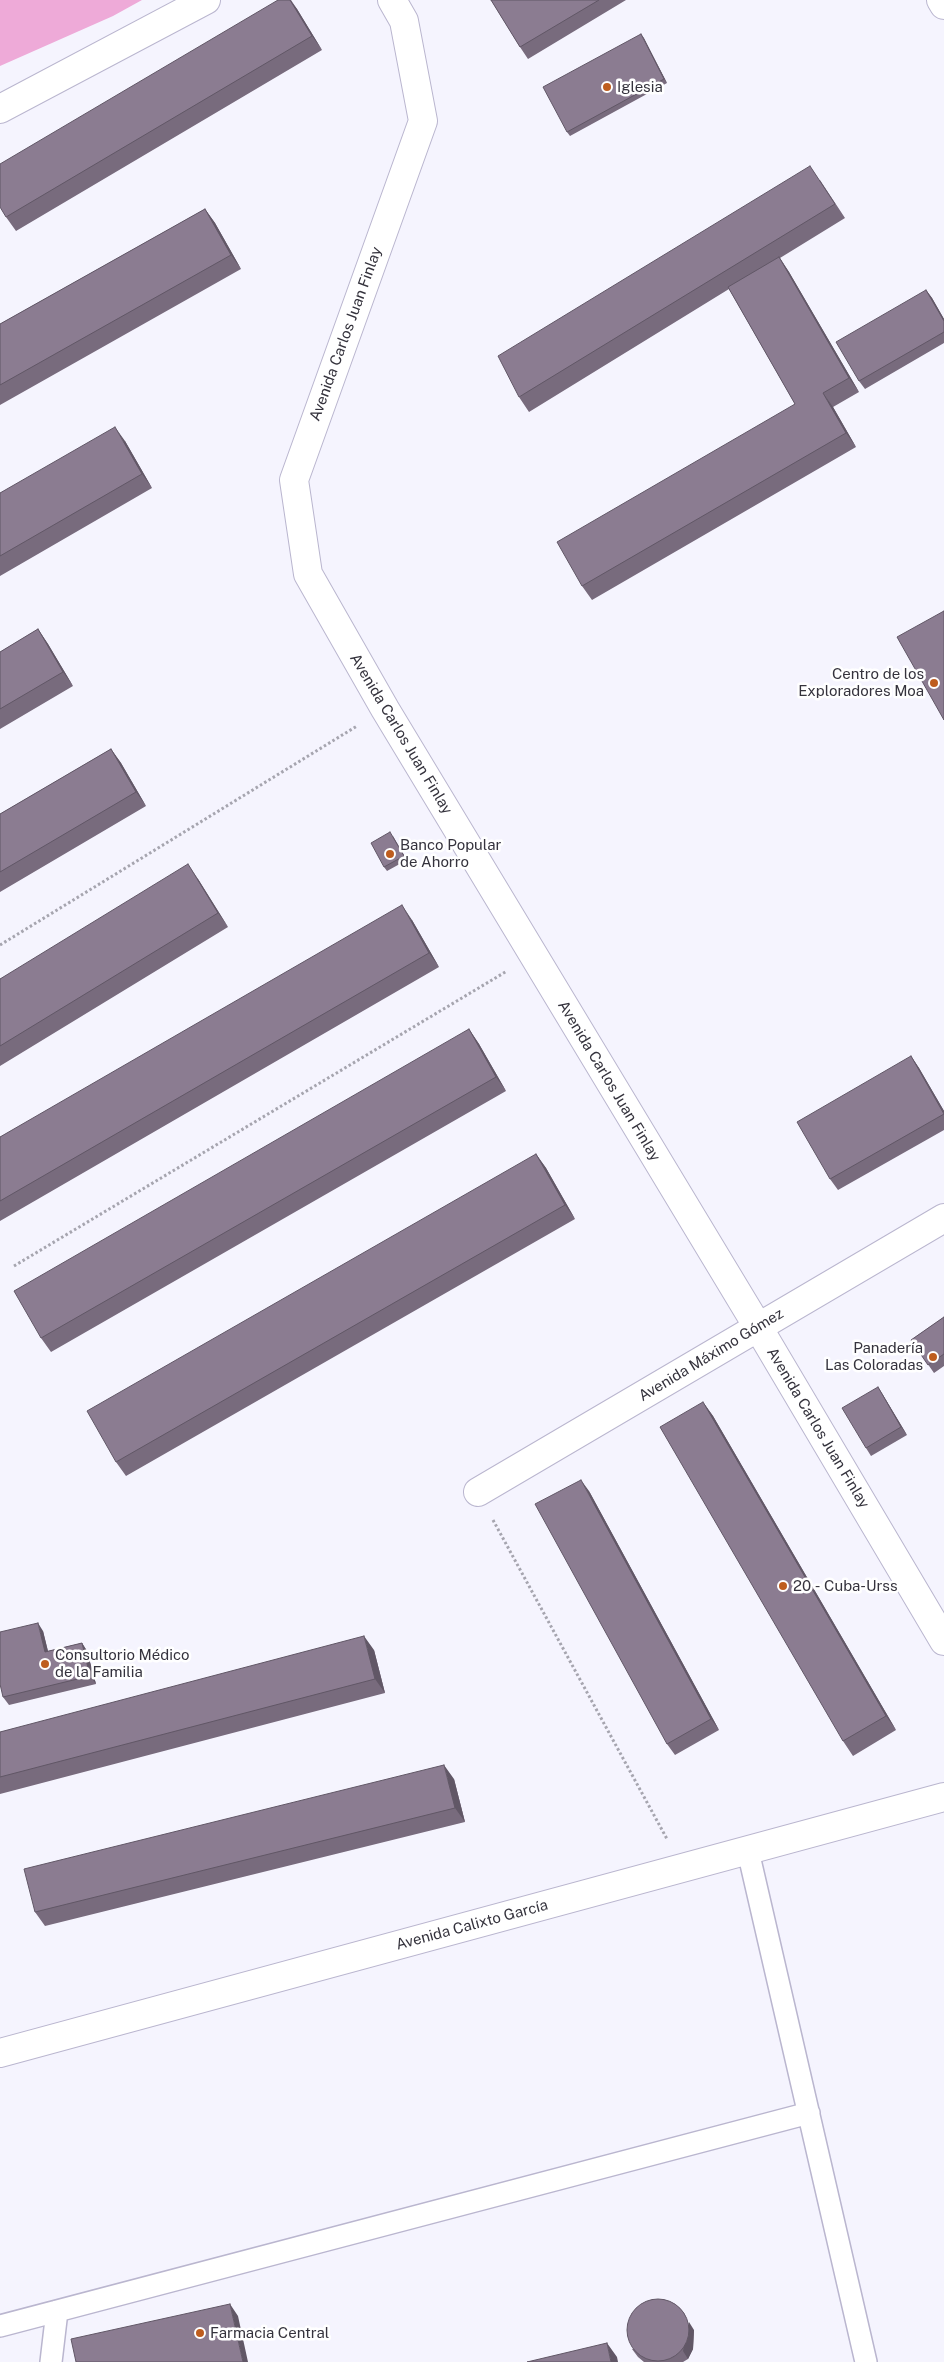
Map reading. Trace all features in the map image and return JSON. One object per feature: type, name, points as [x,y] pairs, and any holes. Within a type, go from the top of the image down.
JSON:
[{"type":"street","points":[[0,109],[206,0]]},
{"type":"street","name":"Avenida Carlos Juan Finlay","points":[[392,0],[404,20],[423,121],[294,480],[308,574],[385,709],[944,1641]]},
{"type":"street","points":[[941,0],[944,5]]},
{"type":"street","name":"Avenida Máximo Gómez","points":[[478,1492],[944,1218]]},
{"type":"street","name":"Avenida Calixto García","points":[[0,2053],[944,1797]]},
{"type":"lane","points":[[748,1851],[866,2362]]},
{"type":"lane","points":[[0,2326],[809,2113]]},
{"type":"lane","points":[[51,2362],[58,2311]]},
{"type":"path","points":[[0,945],[385,709]]},
{"type":"path","points":[[14,1266],[534,955]]},
{"type":"path","points":[[478,1492],[682,1868]]},
{"type":"shaded area","points":[[0,0],[142,0],[113,16],[0,66]]},
{"type":"building","points":[[278,0],[290,0],[312,36],[6,217],[0,207],[0,164]]},
{"type":"building","points":[[491,0],[599,0],[520,47]]},
{"type":"building","name":"Iglesia","points":[[641,34],[664,79],[567,132],[543,87]]},
{"type":"building","points":[[810,166],[835,204],[519,397],[498,356]]},
{"type":"building","points":[[205,209],[231,255],[0,385],[0,324]]},
{"type":"building","points":[[779,257],[849,378],[823,393],[846,433],[582,586],[557,542],[795,404],[728,287]]},
{"type":"building","points":[[926,290],[944,321],[944,332],[859,381],[836,342]]},
{"type":"building","points":[[115,427],[142,474],[0,556],[0,493]]},
{"type":"building","name":"Centro de los Exploradores Moa","points":[[944,611],[944,720],[897,637]]},
{"type":"building","points":[[38,629],[63,672],[0,709],[0,652]]},
{"type":"building","points":[[111,749],[136,792],[0,872],[0,814]]},
{"type":"building","name":"Banco Popular de Ahorro","points":[[390,832],[404,856],[384,867],[371,843]]},
{"type":"building","points":[[188,864],[218,913],[0,1046],[0,979]]},
{"type":"building","points":[[402,905],[429,953],[0,1201],[0,1137]]},
{"type":"building","points":[[469,1029],[496,1077],[41,1338],[14,1291]]},
{"type":"building","points":[[911,1056],[944,1114],[830,1179],[797,1122]]},
{"type":"building","points":[[536,1154],[565,1205],[116,1462],[87,1411]]},
{"type":"building","points":[[944,1317],[944,1354],[928,1365],[911,1340]]},
{"type":"building","points":[[878,1387],[901,1427],[866,1448],[842,1408]]},
{"type":"building","name":"20 - Cuba-Urss","points":[[703,1402],[886,1716],[843,1741],[660,1427]]},
{"type":"building","points":[[581,1480],[711,1719],[667,1744],[535,1504]]},
{"type":"building","name":"Consultorio Médico de la Familia","points":[[38,1623],[45,1652],[82,1643],[90,1676],[3,1697],[0,1684],[0,1632]]},
{"type":"building","points":[[364,1636],[375,1679],[0,1777],[0,1732]]},
{"type":"building","points":[[444,1765],[455,1808],[35,1912],[24,1869]]},
{"type":"building","points":[[658,2299],[670,2301],[680,2308],[687,2318],[689,2330],[687,2342],[680,2352],[670,2359],[658,2361],[646,2359],[636,2352],[629,2342],[627,2330],[629,2318],[636,2308],[646,2301]]},
{"type":"building","name":"Farmacia Central","points":[[230,2304],[243,2362],[76,2362],[71,2339]]},
{"type":"building","points":[[607,2343],[611,2362],[527,2362]]},
{"type":"place","name":"Iglesia","points":[[607,87]]},
{"type":"place","name":"Centro de los Exploradores Moa","points":[[934,683]]},
{"type":"place","name":"Banco Popular de Ahorro","points":[[390,854]]},
{"type":"place","name":"Panadería Las Coloradas","points":[[933,1357]]},
{"type":"place","name":"20 - Cuba-Urss","points":[[783,1586]]},
{"type":"place","name":"Consultorio Médico de la Familia","points":[[45,1664]]},
{"type":"place","name":"Farmacia Central","points":[[200,2333]]}]
